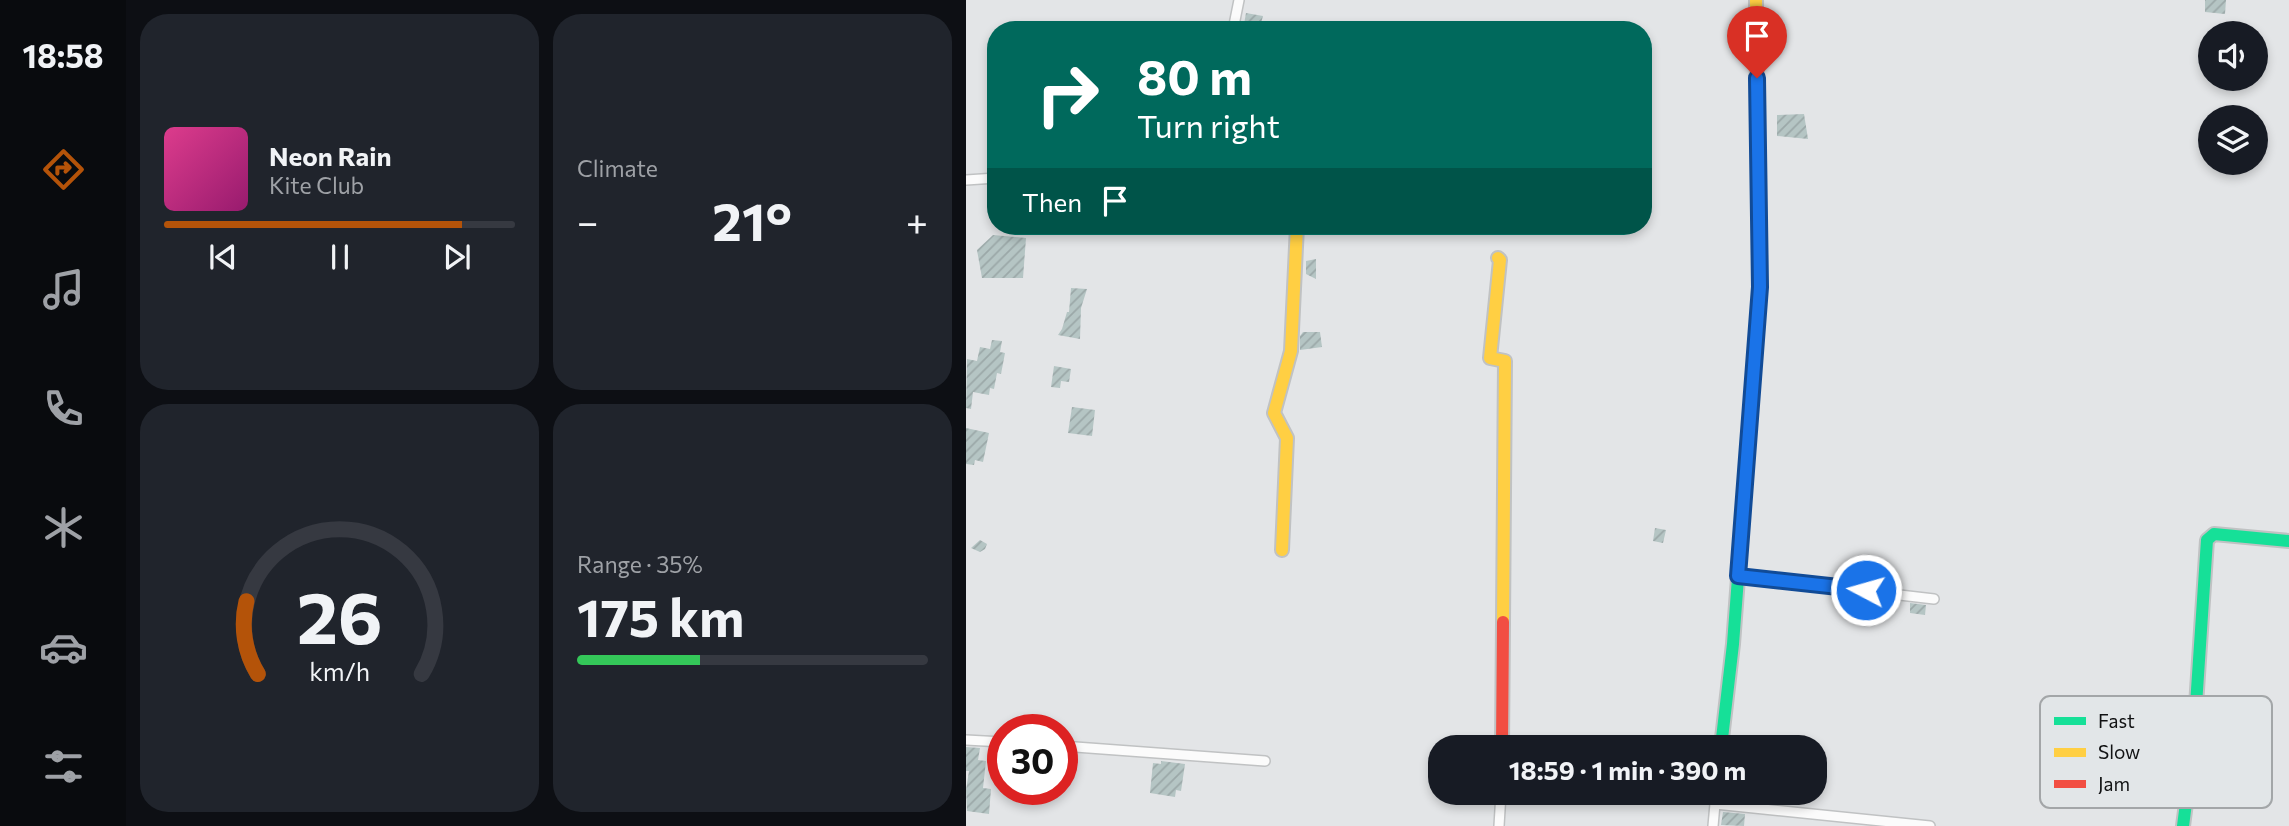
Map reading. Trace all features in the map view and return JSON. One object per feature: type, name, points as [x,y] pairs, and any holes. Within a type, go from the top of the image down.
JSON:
[{"type":"street","points":[[1235,21],[1239,0]]},
{"type":"street","points":[[1722,735],[1738,576],[1760,287],[1756,0]]},
{"type":"street","points":[[966,180],[987,179]]},
{"type":"street","points":[[1282,550],[1287,438],[1274,413],[1291,351],[1297,235]]},
{"type":"street","points":[[1498,258],[1500,260],[1490,358],[1505,361],[1502,735]]},
{"type":"street","points":[[2197,696],[2207,540],[2214,534],[2289,541]]},
{"type":"street","points":[[1738,576],[1934,599]]},
{"type":"street","points":[[966,740],[987,741]]},
{"type":"street","points":[[1078,748],[1265,761]]},
{"type":"street","points":[[1499,826],[1500,805]]},
{"type":"street","points":[[1713,826],[1715,805]]},
{"type":"street","points":[[1725,805],[1930,826]]},
{"type":"street","points":[[2183,826],[2185,808]]},
{"type":"building","points":[[2205,0],[2226,0],[2225,14],[2205,12]]},
{"type":"building","points":[[1246,13],[1263,16],[1262,21],[1245,21]]},
{"type":"building","points":[[1804,114],[1808,139],[1777,136],[1777,115]]},
{"type":"building","points":[[993,235],[1026,238],[1023,278],[982,278],[977,250]]},
{"type":"building","points":[[1316,259],[1316,279],[1306,274],[1306,261]]},
{"type":"building","points":[[1071,288],[1087,289],[1081,308],[1080,339],[1058,335],[1069,312]]},
{"type":"building","points":[[1303,332],[1320,332],[1322,347],[1300,350],[1300,336]]},
{"type":"building","points":[[992,340],[1002,341],[1000,352],[1005,353],[1001,374],[997,373],[994,389],[990,388],[989,395],[973,392],[971,409],[966,408],[967,359],[977,361],[980,347],[990,349]]},
{"type":"building","points":[[1054,366],[1071,369],[1069,382],[1061,381],[1060,388],[1051,387]]},
{"type":"building","points":[[1072,407],[1095,410],[1092,436],[1068,433]]},
{"type":"building","points":[[966,428],[989,433],[983,462],[975,460],[974,465],[966,464]]},
{"type":"building","points":[[1655,528],[1666,530],[1663,543],[1653,541]]},
{"type":"building","points":[[980,540],[987,544],[985,549],[980,552],[971,548]]},
{"type":"building","points":[[1910,603],[1926,605],[1925,615],[1910,613]]},
{"type":"building","points":[[966,747],[980,748],[978,760],[986,761],[983,788],[987,788],[989,814],[967,811],[969,771],[966,771]]},
{"type":"building","points":[[1161,761],[1185,764],[1181,791],[1176,790],[1175,797],[1150,793],[1153,763],[1161,764]]},
{"type":"building","points":[[1723,812],[1745,814],[1744,826],[1721,825]]},
{"type":"traffic: fast","points":[[1722,735],[1733,644],[1760,287],[1757,93]]},
{"type":"traffic: fast","points":[[2197,696],[2207,540],[2214,534],[2289,541]]},
{"type":"traffic: fast","points":[[2183,826],[2185,808]]},
{"type":"traffic: slow","points":[[1756,0],[1757,93]]},
{"type":"traffic: slow","points":[[1282,550],[1287,438],[1274,413],[1291,351],[1297,235]]},
{"type":"traffic: slow","points":[[1498,258],[1500,260],[1490,358],[1505,361],[1503,622]]},
{"type":"traffic: jam","points":[[1502,735],[1503,622]]},
{"type":"route","points":[[1757,78],[1760,287],[1738,576],[1866,590]]}]
